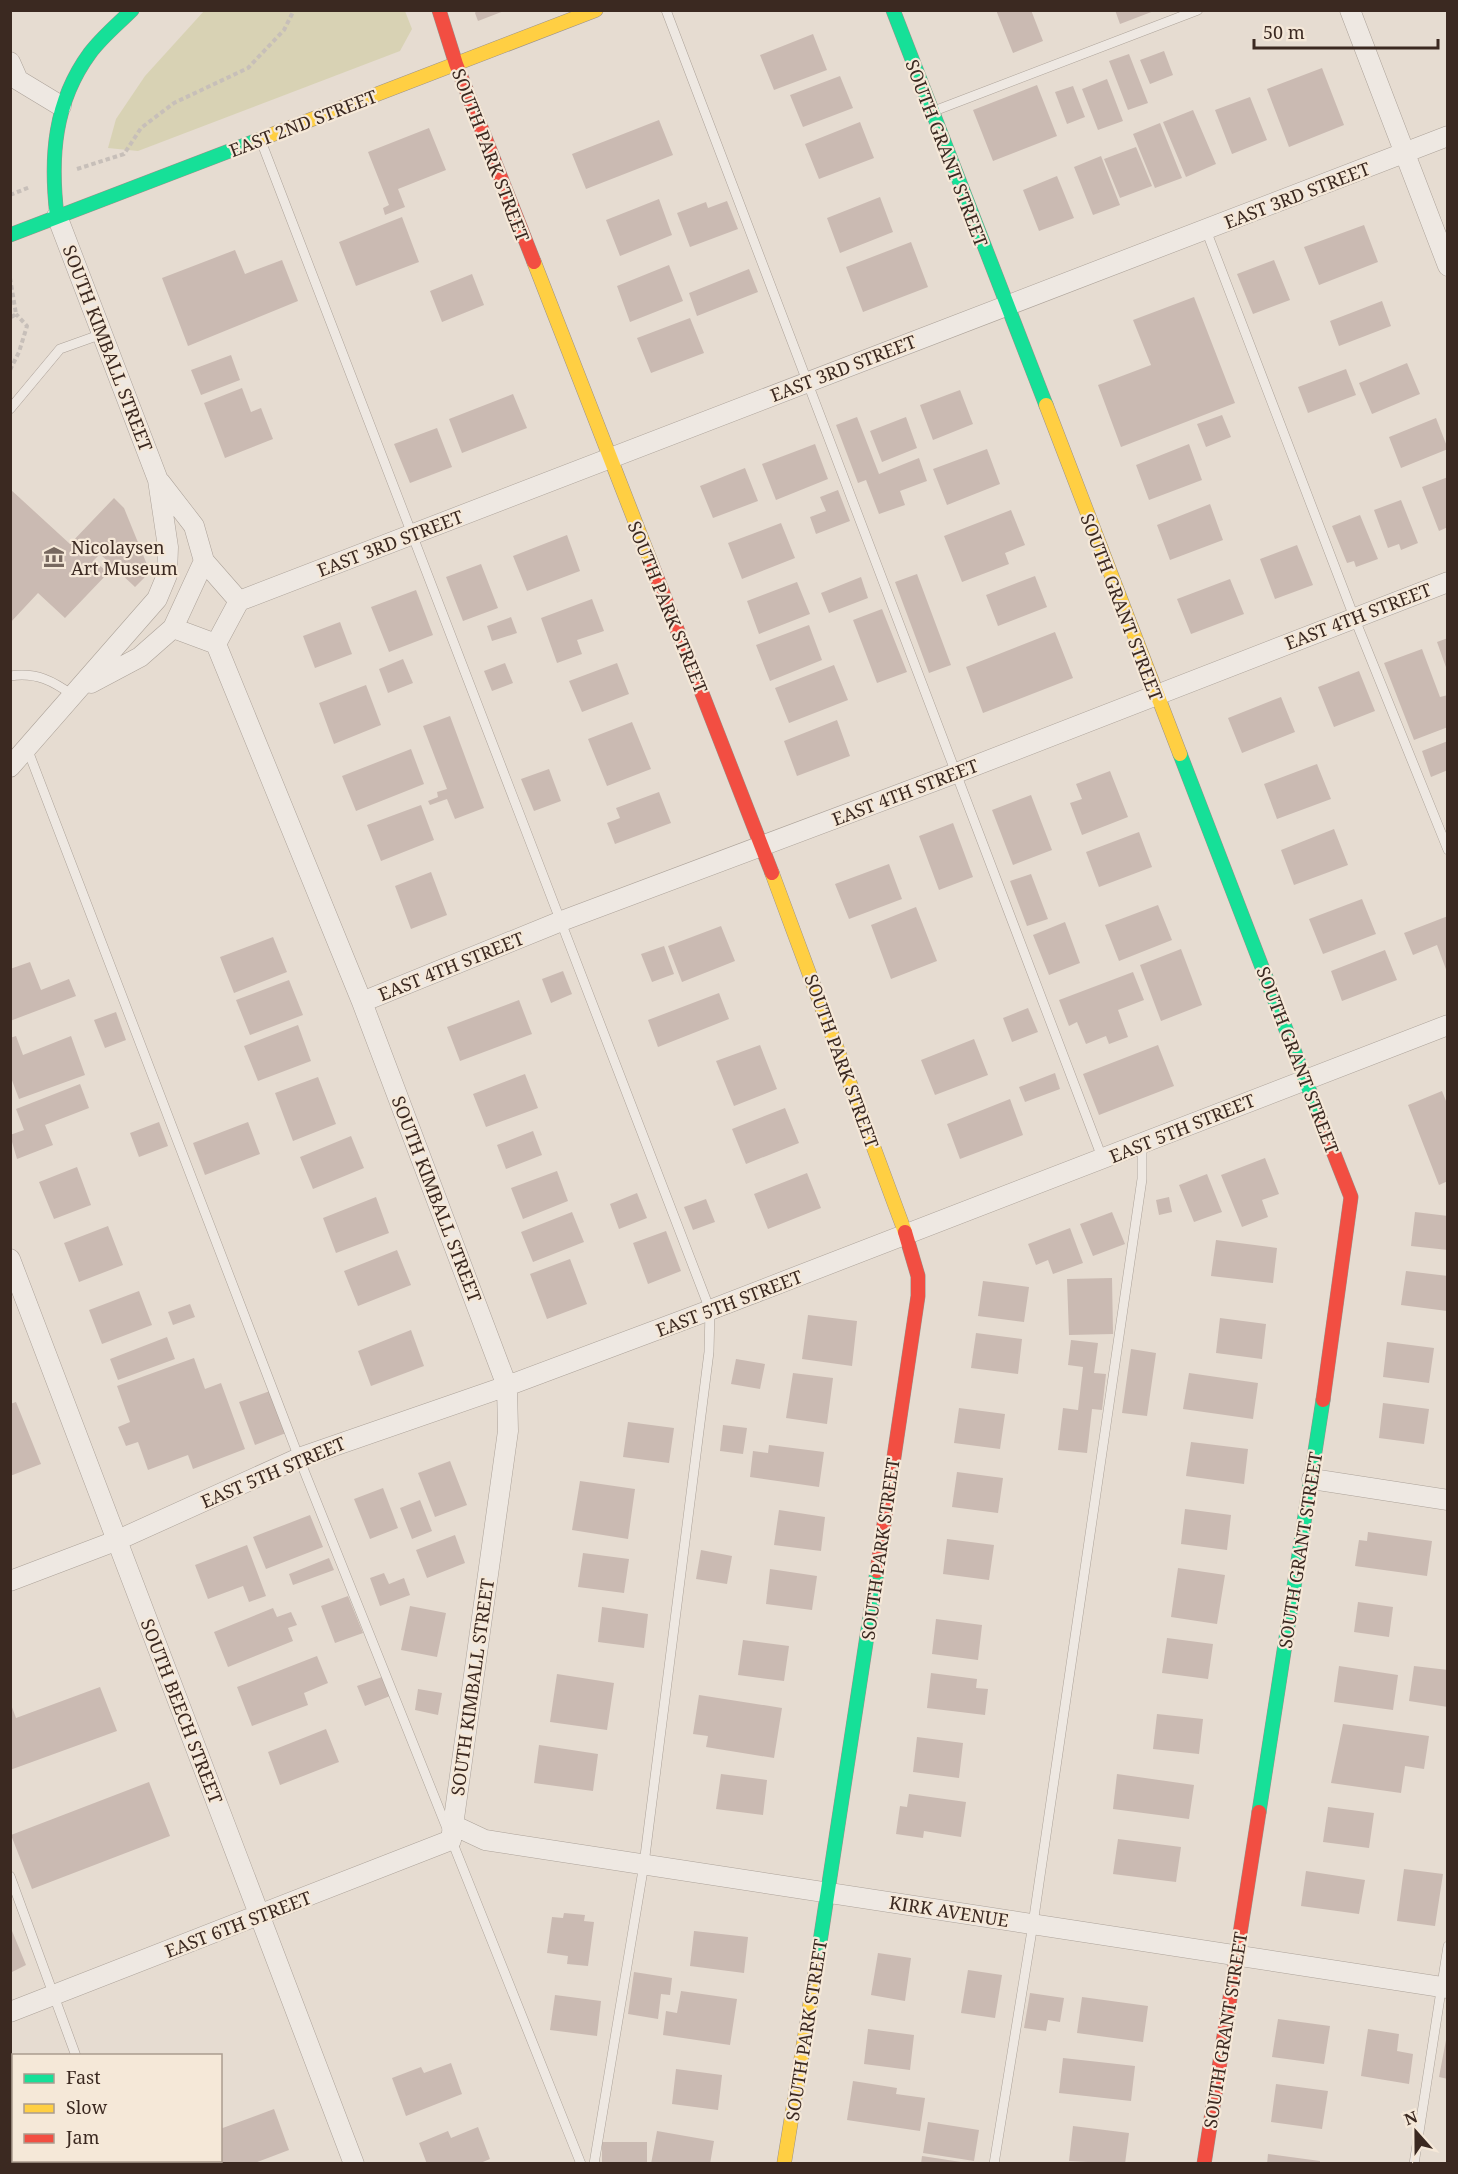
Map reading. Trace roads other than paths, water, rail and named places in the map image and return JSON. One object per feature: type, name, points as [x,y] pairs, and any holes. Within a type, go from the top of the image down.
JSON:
[{"type":"street","points":[[57,216],[51,178],[52,148],[61,106],[90,54],[132,10]]},
{"type":"street","name":"SOUTH PARK STREET","points":[[439,10],[456,64],[762,845],[906,1235],[918,1276],[918,1296],[829,1892],[784,2163]]},
{"type":"street","name":"EAST 2ND STREET","points":[[10,235],[596,10]]},
{"type":"street","name":"SOUTH GRANT STREET","points":[[893,10],[1351,1197],[1347,1245],[1312,1479],[1204,2163]]},
{"type":"street","points":[[1350,10],[1448,266]]},
{"type":"street","points":[[10,62],[18,80],[61,106]]},
{"type":"street","name":"EAST 3RD STREET","points":[[239,601],[1448,136]]},
{"type":"street","name":"SOUTH KIMBALL STREET","points":[[57,216],[158,480]]},
{"type":"street","points":[[158,480],[194,526],[204,561],[239,601],[216,644],[173,628]]},
{"type":"street","points":[[10,767],[157,599],[167,575],[168,546],[158,480]]},
{"type":"street","points":[[77,692],[140,657],[173,628],[204,561]]},
{"type":"street","name":"EAST 4TH STREET","points":[[362,1002],[559,922],[956,773],[1448,582]]},
{"type":"street","name":"SOUTH KIMBALL STREET","points":[[216,644],[362,1002],[507,1386],[508,1431],[452,1833]]},
{"type":"street","name":"EAST 5TH STREET","points":[[10,1581],[118,1540],[299,1458],[507,1386],[710,1310],[1448,1025]]},
{"type":"street","name":"SOUTH BEECH STREET","points":[[10,1259],[354,2163]]},
{"type":"street","points":[[1312,1479],[1448,1500]]},
{"type":"street","name":"KIRK AVENUE","points":[[452,1833],[485,1840],[1444,1987]]},
{"type":"street","name":"EAST 6TH STREET","points":[[10,2012],[259,1916],[452,1833]]},
{"type":"lane","points":[[666,10],[1102,1160]]},
{"type":"lane","points":[[931,112],[1198,10]]},
{"type":"lane","points":[[260,139],[410,535],[710,1310],[708,1364],[644,1864],[594,2163]]},
{"type":"lane","points":[[1206,230],[1354,617],[1448,850]]},
{"type":"lane","points":[[10,409],[60,349],[102,334]]},
{"type":"lane","points":[[10,676],[25,673],[49,679],[77,692]]},
{"type":"lane","points":[[27,748],[299,1458],[452,1833],[581,2163]]},
{"type":"lane","points":[[994,2163],[1033,1924],[1142,1179],[1142,1144]]},
{"type":"lane","points":[[10,1876],[76,2054]]},
{"type":"lane","points":[[1414,2163],[1444,1987],[1448,1946]]},
{"type":"place","name":"Nicolaysen Art Museum","points":[[54,557]]}]
